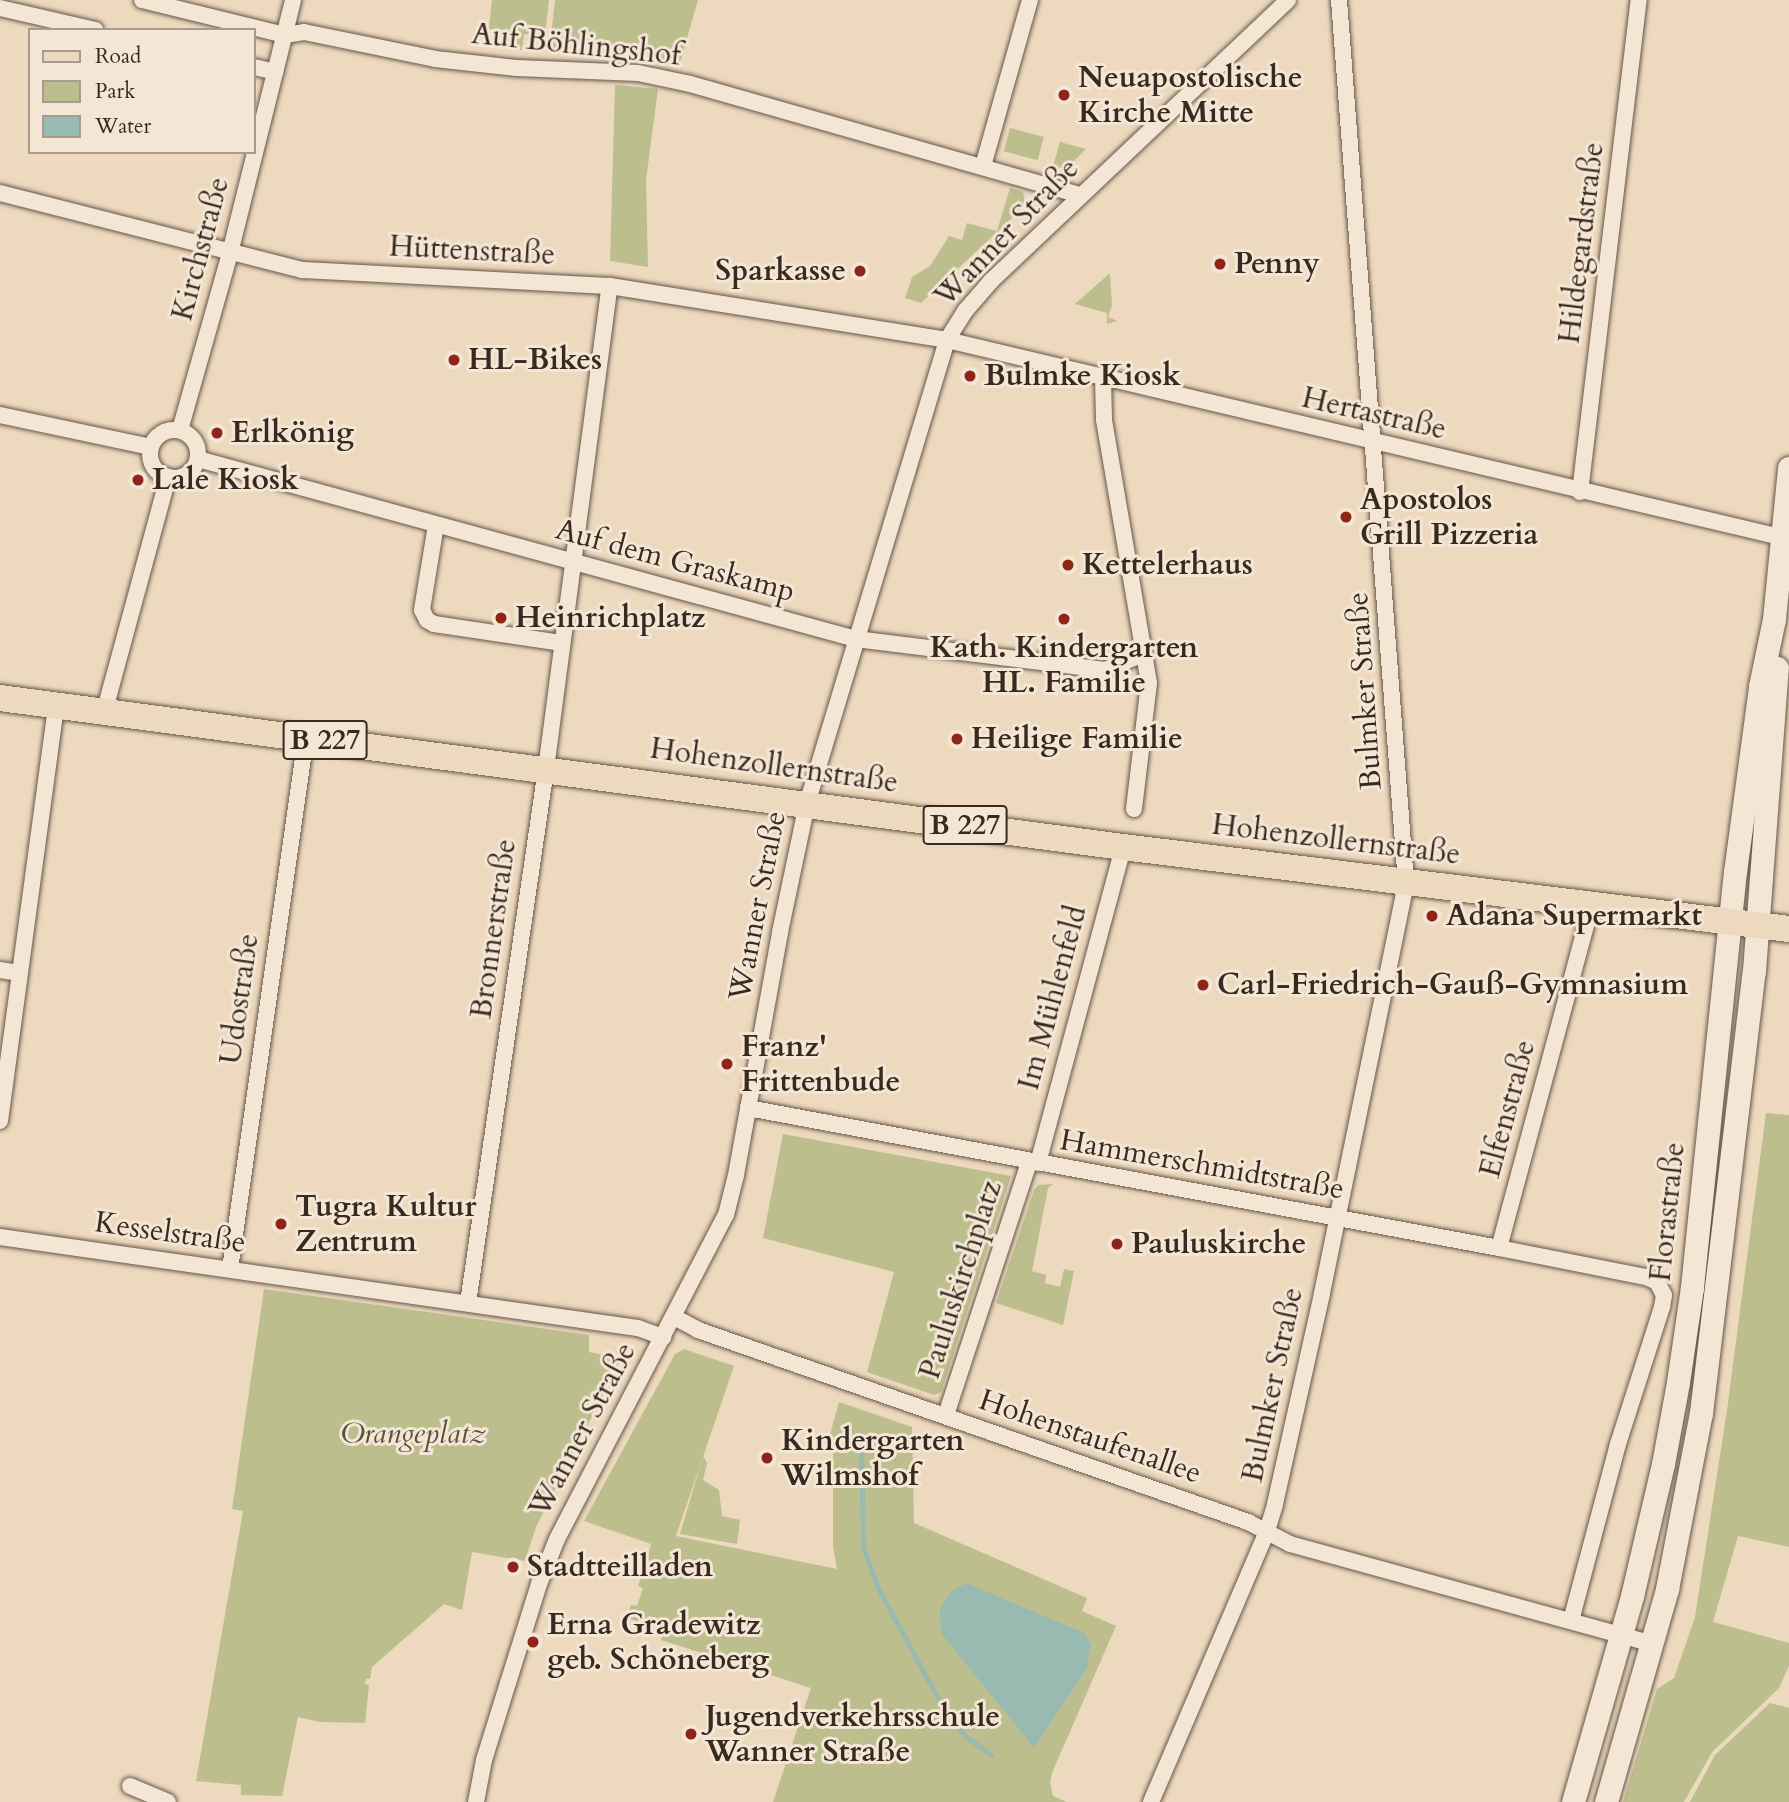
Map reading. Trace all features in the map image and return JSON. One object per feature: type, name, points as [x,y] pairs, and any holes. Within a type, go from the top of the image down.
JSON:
[{"type":"main road","name":"Florastraße","points":[[1573,1802],[1621,1635],[1663,1464],[1678,1382],[1692,1287],[1731,921],[1760,686],[1774,620],[1785,538],[1789,468]]},
{"type":"main road","name":"Florastraße","points":[[1606,1802],[1653,1644],[1688,1495],[1701,1413],[1734,1154],[1758,925],[1777,665],[1774,620]]},
{"type":"main road","name":"Hohenzollernstraße","points":[[0,698],[1123,847],[1789,929]]},
{"type":"street","name":"Auf Böhlingshof","points":[[142,0],[285,34],[304,32],[435,59],[517,68],[638,73],[690,84],[1080,195]]},
{"type":"street","name":"Kirchstraße","points":[[256,148],[293,0]]},
{"type":"street","points":[[983,166],[1030,0]]},
{"type":"street","name":"Wanner Straße","points":[[476,1802],[484,1760],[538,1584],[580,1492],[726,1215],[807,804],[947,340],[966,310],[990,282],[1288,0]]},
{"type":"street","name":"Bulmker Straße","points":[[1151,1802],[1267,1531],[1338,1218],[1406,883],[1375,443],[1339,0]]},
{"type":"street","name":"Hildegardstraße","points":[[1580,492],[1639,0]]},
{"type":"street","points":[[0,8],[86,28]]},
{"type":"street","points":[[256,67],[275,72]]},
{"type":"street","name":"Kirchstraße","points":[[180,430],[255,154]]},
{"type":"street","name":"Hüttenstraße","points":[[0,192],[302,270],[610,286],[947,340]]},
{"type":"street","name":"Bronnerstraße","points":[[468,1303],[545,769],[610,286]]},
{"type":"street","name":"Hertastraße","points":[[947,340],[1580,492],[1785,538]]},
{"type":"street","points":[[1103,378],[1104,420],[1149,682],[1134,809]]},
{"type":"street","points":[[0,415],[151,447]]},
{"type":"street","points":[[180,430],[197,445],[198,460],[190,472],[168,477],[155,468],[151,447],[159,435],[180,430]]},
{"type":"street","name":"Auf dem Graskamp","points":[[198,460],[856,639],[1105,670],[1143,654]]},
{"type":"street","points":[[104,713],[168,477]]},
{"type":"street","points":[[436,525],[422,610],[427,620],[434,624],[561,643]]},
{"type":"street","points":[[0,1121],[56,706]]},
{"type":"street","name":"Udostraße","points":[[230,1269],[306,737]]},
{"type":"street","name":"Im Mühlenfeld","points":[[1033,1162],[1123,847]]},
{"type":"street","name":"Elfenstraße","points":[[1499,1248],[1592,904]]},
{"type":"street","points":[[0,970],[20,973]]},
{"type":"street","name":"Hammerschmidtstraße","points":[[748,1108],[1646,1277]]},
{"type":"street","name":"Pauluskirchplatz","points":[[946,1415],[1033,1162]]},
{"type":"street","name":"Kesselstraße","points":[[0,1237],[638,1328],[663,1337]]},
{"type":"street","name":"Florastraße","points":[[1571,1621],[1618,1444],[1662,1307],[1662,1288],[1646,1277]]},
{"type":"street","name":"Hohenstaufenallee","points":[[674,1317],[698,1330],[1248,1522],[1290,1544],[1653,1644]]},
{"type":"street","points":[[130,1786],[168,1802]]},
{"type":"green space","points":[[492,0],[549,0],[545,36],[524,34],[522,50],[506,48],[507,31],[489,29]]},
{"type":"green space","points":[[555,0],[698,0],[679,66],[633,53],[549,52]]},
{"type":"green space","points":[[615,85],[658,89],[646,180],[648,267],[610,261]]},
{"type":"green space","points":[[1010,128],[1044,137],[1038,160],[1004,151]]},
{"type":"green space","points":[[1060,142],[1086,149],[1066,169],[1053,166]]},
{"type":"green space","points":[[1010,188],[1023,192],[1026,205],[921,303],[905,298],[912,277],[930,266],[949,236],[962,240],[967,223],[997,231]]},
{"type":"green space","points":[[1110,273],[1112,305],[1108,317],[1117,321],[1107,324],[1107,313],[1075,304]]},
{"type":"green space","points":[[1766,1113],[1789,1115],[1789,1547],[1738,1536],[1713,1622],[1789,1643],[1789,1666],[1779,1688],[1712,1752],[1684,1802],[1623,1802],[1657,1689],[1674,1678],[1695,1617],[1727,1410]]},
{"type":"green space","points":[[783,1134],[1011,1176],[941,1392],[934,1395],[867,1372],[894,1272],[763,1238]]},
{"type":"green space","points":[[1053,1184],[1048,1188],[1032,1271],[1046,1275],[1045,1283],[1060,1287],[1064,1269],[1074,1271],[1063,1325],[996,1303],[1034,1190],[1038,1185]]},
{"type":"green space","name":"Orangeplatz","points":[[264,1289],[589,1335],[589,1352],[621,1359],[536,1527],[525,1561],[472,1552],[462,1610],[444,1604],[372,1667],[370,1679],[366,1679],[365,1684],[369,1685],[365,1723],[320,1722],[298,1717],[282,1796],[241,1795],[241,1785],[196,1781],[243,1511],[232,1509]]},
{"type":"green space","points":[[684,1349],[734,1366],[676,1536],[837,1569],[833,1546],[833,1446],[827,1445],[839,1402],[912,1427],[914,1523],[1087,1598],[1082,1611],[1116,1626],[1052,1773],[1050,1782],[1053,1796],[1067,1802],[773,1802],[811,1688],[661,1640],[664,1630],[627,1618],[631,1605],[637,1606],[643,1588],[638,1586],[651,1544],[584,1521],[675,1354]]},
{"type":"green space","points":[[703,1456],[707,1463],[703,1480],[719,1490],[722,1516],[740,1520],[737,1544],[680,1534]]},
{"type":"green space","points":[[1770,1703],[1789,1708],[1789,1802],[1690,1802],[1715,1755]]},
{"type":"water","points":[[966,1583],[1084,1633],[1091,1645],[1087,1668],[1034,1748],[941,1633],[940,1609],[951,1592]]},
{"type":"waterway","points":[[861,1434],[863,1547],[878,1588],[947,1715],[968,1738],[991,1755]]},
{"type":"place","name":"Neuapostolische Kirche Mitte","points":[[1064,95]]},
{"type":"place","name":"Penny","points":[[1220,264]]},
{"type":"place","name":"Sparkasse","points":[[860,271]]},
{"type":"place","name":"HL-Bikes","points":[[454,360]]},
{"type":"place","name":"Bulmke Kiosk","points":[[970,376]]},
{"type":"place","name":"Erlkönig","points":[[217,433]]},
{"type":"place","name":"Lale Kiosk","points":[[138,480]]},
{"type":"place","name":"Apostolos Grill Pizzeria","points":[[1346,517]]},
{"type":"place","name":"Kettelerhaus","points":[[1068,565]]},
{"type":"place","name":"Heinrichplatz","points":[[501,618]]},
{"type":"place","name":"Kath. Kindergarten HL. Familie","points":[[1064,619]]},
{"type":"place","name":"Heilige Familie","points":[[957,739]]},
{"type":"place","name":"Adana Supermarkt","points":[[1432,916]]},
{"type":"place","name":"Carl-Friedrich-Gauß-Gymnasium","points":[[1203,985]]},
{"type":"place","name":"Franz' Frittenbude","points":[[727,1064]]},
{"type":"place","name":"Tugra Kultur Zentrum","points":[[281,1224]]},
{"type":"place","name":"Pauluskirche","points":[[1117,1244]]},
{"type":"place","name":"Kindergarten Wilmshof","points":[[767,1458]]},
{"type":"place","name":"Stadtteilladen","points":[[513,1567]]},
{"type":"place","name":"Erna Gradewitz geb. Schöneberg","points":[[533,1642]]},
{"type":"place","name":"Jugendverkehrsschule Wanner Straße","points":[[691,1734]]}]
